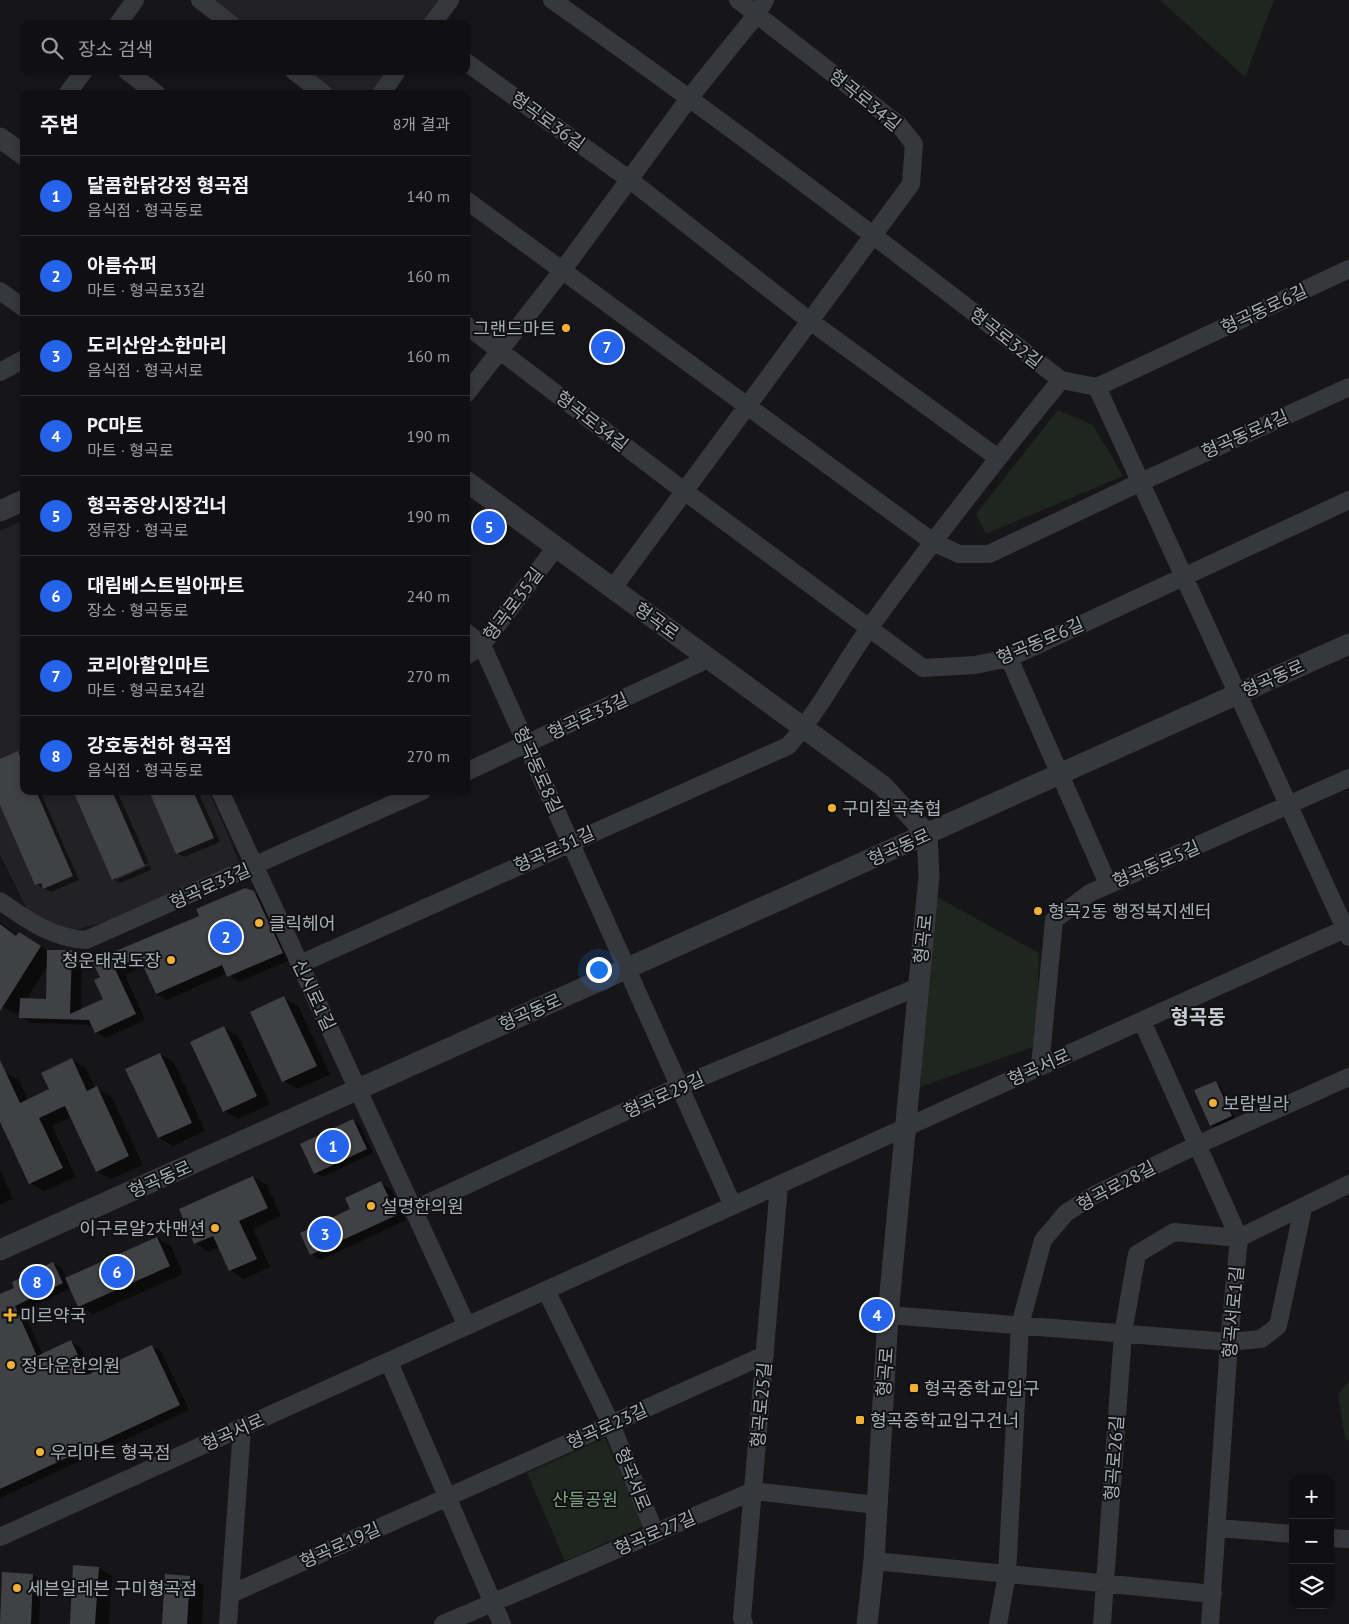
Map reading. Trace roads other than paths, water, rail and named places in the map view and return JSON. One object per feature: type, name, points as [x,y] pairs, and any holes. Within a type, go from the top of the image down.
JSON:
[{"type":"street","points":[[121,20],[135,0]]},
{"type":"street","points":[[200,0],[227,20]]},
{"type":"street","points":[[435,20],[450,0]]},
{"type":"street","points":[[552,0],[690,97],[873,234]]},
{"type":"street","points":[[470,389],[562,271],[690,97],[761,7],[738,0]]},
{"type":"street","name":"형곡로34길","points":[[613,588],[873,234],[912,184],[914,144],[898,124],[761,7]]},
{"type":"street","name":"형곡로36길","points":[[470,65],[630,180]]},
{"type":"street","points":[[71,90],[81,75]]},
{"type":"street","points":[[132,75],[152,90]]},
{"type":"street","points":[[299,75],[319,90]]},
{"type":"street","points":[[384,90],[394,75]]},
{"type":"street","points":[[0,138],[20,152]]},
{"type":"street","points":[[630,180],[810,321],[998,458]]},
{"type":"street","points":[[470,203],[933,542],[959,554],[989,554],[1141,482]]},
{"type":"street","name":"형곡로32길","points":[[803,728],[869,628],[998,458],[1061,380],[873,234]]},
{"type":"street","name":"형곡동로6길","points":[[1097,387],[1349,269]]},
{"type":"street","points":[[0,290],[20,305]]},
{"type":"street","points":[[470,328],[500,350]]},
{"type":"street","name":"형곡로34길","points":[[500,350],[684,492]]},
{"type":"street","points":[[0,372],[20,361]]},
{"type":"street","points":[[1061,380],[1097,387],[1348,931]]},
{"type":"street","name":"형곡동로4길","points":[[1141,482],[1349,387]]},
{"type":"street","name":"형곡로","points":[[470,484],[883,786],[927,834],[929,876],[888,1315],[874,1560],[867,1624]]},
{"type":"street","points":[[684,492],[869,628]]},
{"type":"street","points":[[1184,576],[1349,500]]},
{"type":"street","points":[[0,510],[20,502]]},
{"type":"street","name":"형곡로35길","points":[[470,653],[482,645],[556,547]]},
{"type":"street","name":"형곡동로6길","points":[[869,628],[924,668],[975,665],[1009,658],[1184,576]]},
{"type":"street","name":"형곡동로8길","points":[[470,635],[482,645],[627,969]]},
{"type":"street","name":"형곡동로","points":[[5,1246],[358,1090],[1349,644]]},
{"type":"street","points":[[1009,658],[1108,884]]},
{"type":"street","name":"형곡로33길","points":[[470,770],[708,659]]},
{"type":"street","name":"형곡로31길","points":[[300,964],[788,746],[803,728]]},
{"type":"street","name":"형곡동로5길","points":[[1040,1067],[1054,920],[1090,893],[1108,884],[1349,778]]},
{"type":"street","name":"신시로1길","points":[[222,795],[358,1090]]},
{"type":"street","name":"형곡로33길","points":[[0,901],[27,921],[48,931],[69,938],[86,940],[413,795]]},
{"type":"street","name":"형곡서로","points":[[0,1537],[1142,1021],[1348,931]]},
{"type":"street","points":[[627,969],[734,1206]]},
{"type":"street","name":"형곡로29길","points":[[413,1210],[680,1086],[918,986]]},
{"type":"street","name":"형곡서로1길","points":[[1142,1021],[1239,1238],[1210,1624]]},
{"type":"street","points":[[1198,1145],[1349,1077]]},
{"type":"street","points":[[358,1090],[467,1326]]},
{"type":"street","name":"형곡로28길","points":[[1020,1325],[1042,1240],[1066,1214],[1094,1195],[1198,1145]]},
{"type":"street","points":[[1123,1333],[1137,1254],[1174,1232],[1239,1238],[1349,1184]]},
{"type":"street","name":"형곡로25길","points":[[738,1622],[753,1491],[779,1185]]},
{"type":"street","points":[[888,1315],[1230,1342],[1261,1339],[1278,1326],[1303,1208]]},
{"type":"street","name":"형곡서로","points":[[546,1290],[611,1424],[655,1533]]},
{"type":"street","points":[[998,1624],[1007,1574],[1020,1325]]},
{"type":"street","name":"형곡로26길","points":[[1102,1624],[1123,1333]]},
{"type":"street","name":"형곡로23길","points":[[448,1497],[765,1355]]},
{"type":"street","points":[[389,1362],[502,1624]]},
{"type":"street","points":[[228,1624],[242,1428]]},
{"type":"street","name":"형곡로27길","points":[[443,1624],[753,1491],[876,1505]]},
{"type":"street","name":"형곡로19길","points":[[231,1594],[448,1497]]},
{"type":"street","points":[[1217,1528],[1289,1534]]},
{"type":"street","points":[[1334,1538],[1349,1539]]},
{"type":"street","points":[[874,1560],[1213,1594]]},
{"type":"place","name":"그랜드마트","points":[[566,328]]},
{"type":"place","name":"코리아할인마트","points":[[607,347]]},
{"type":"place","name":"형곡중앙시장건너","points":[[489,527]]},
{"type":"place","name":"구미칠곡축협","points":[[832,808]]},
{"type":"place","name":"형곡2동 행정복지센터","points":[[1038,911]]},
{"type":"place","name":"클릭헤어","points":[[259,923]]},
{"type":"place","name":"아름슈퍼","points":[[226,937]]},
{"type":"place","name":"청운태권도장","points":[[171,960]]},
{"type":"place","name":"보람빌라","points":[[1213,1103]]},
{"type":"place","name":"달콤한닭강정 형곡점","points":[[333,1146]]},
{"type":"place","name":"설명한의원","points":[[371,1206]]},
{"type":"place","name":"이구로얄2차맨션","points":[[215,1228]]},
{"type":"place","name":"도리산암소한마리","points":[[325,1234]]},
{"type":"place","name":"대림베스트빌아파트","points":[[117,1272]]},
{"type":"place","name":"강호동천하 형곡점","points":[[37,1282]]},
{"type":"place","name":"미르약국","points":[[10,1315]]},
{"type":"place","name":"PC마트","points":[[877,1315]]},
{"type":"place","name":"정다운한의원","points":[[11,1365]]},
{"type":"place","name":"형곡중학교입구","points":[[914,1388]]},
{"type":"place","name":"형곡중학교입구건너","points":[[860,1420]]},
{"type":"place","name":"우리마트 형곡점","points":[[40,1452]]},
{"type":"place","name":"세븐일레븐 구미형곡점","points":[[17,1588]]},
{"type":"district","name":"형곡동","points":[[1198,1017]]},
{"type":"park label","name":"산들공원","points":[[585,1499]]}]
